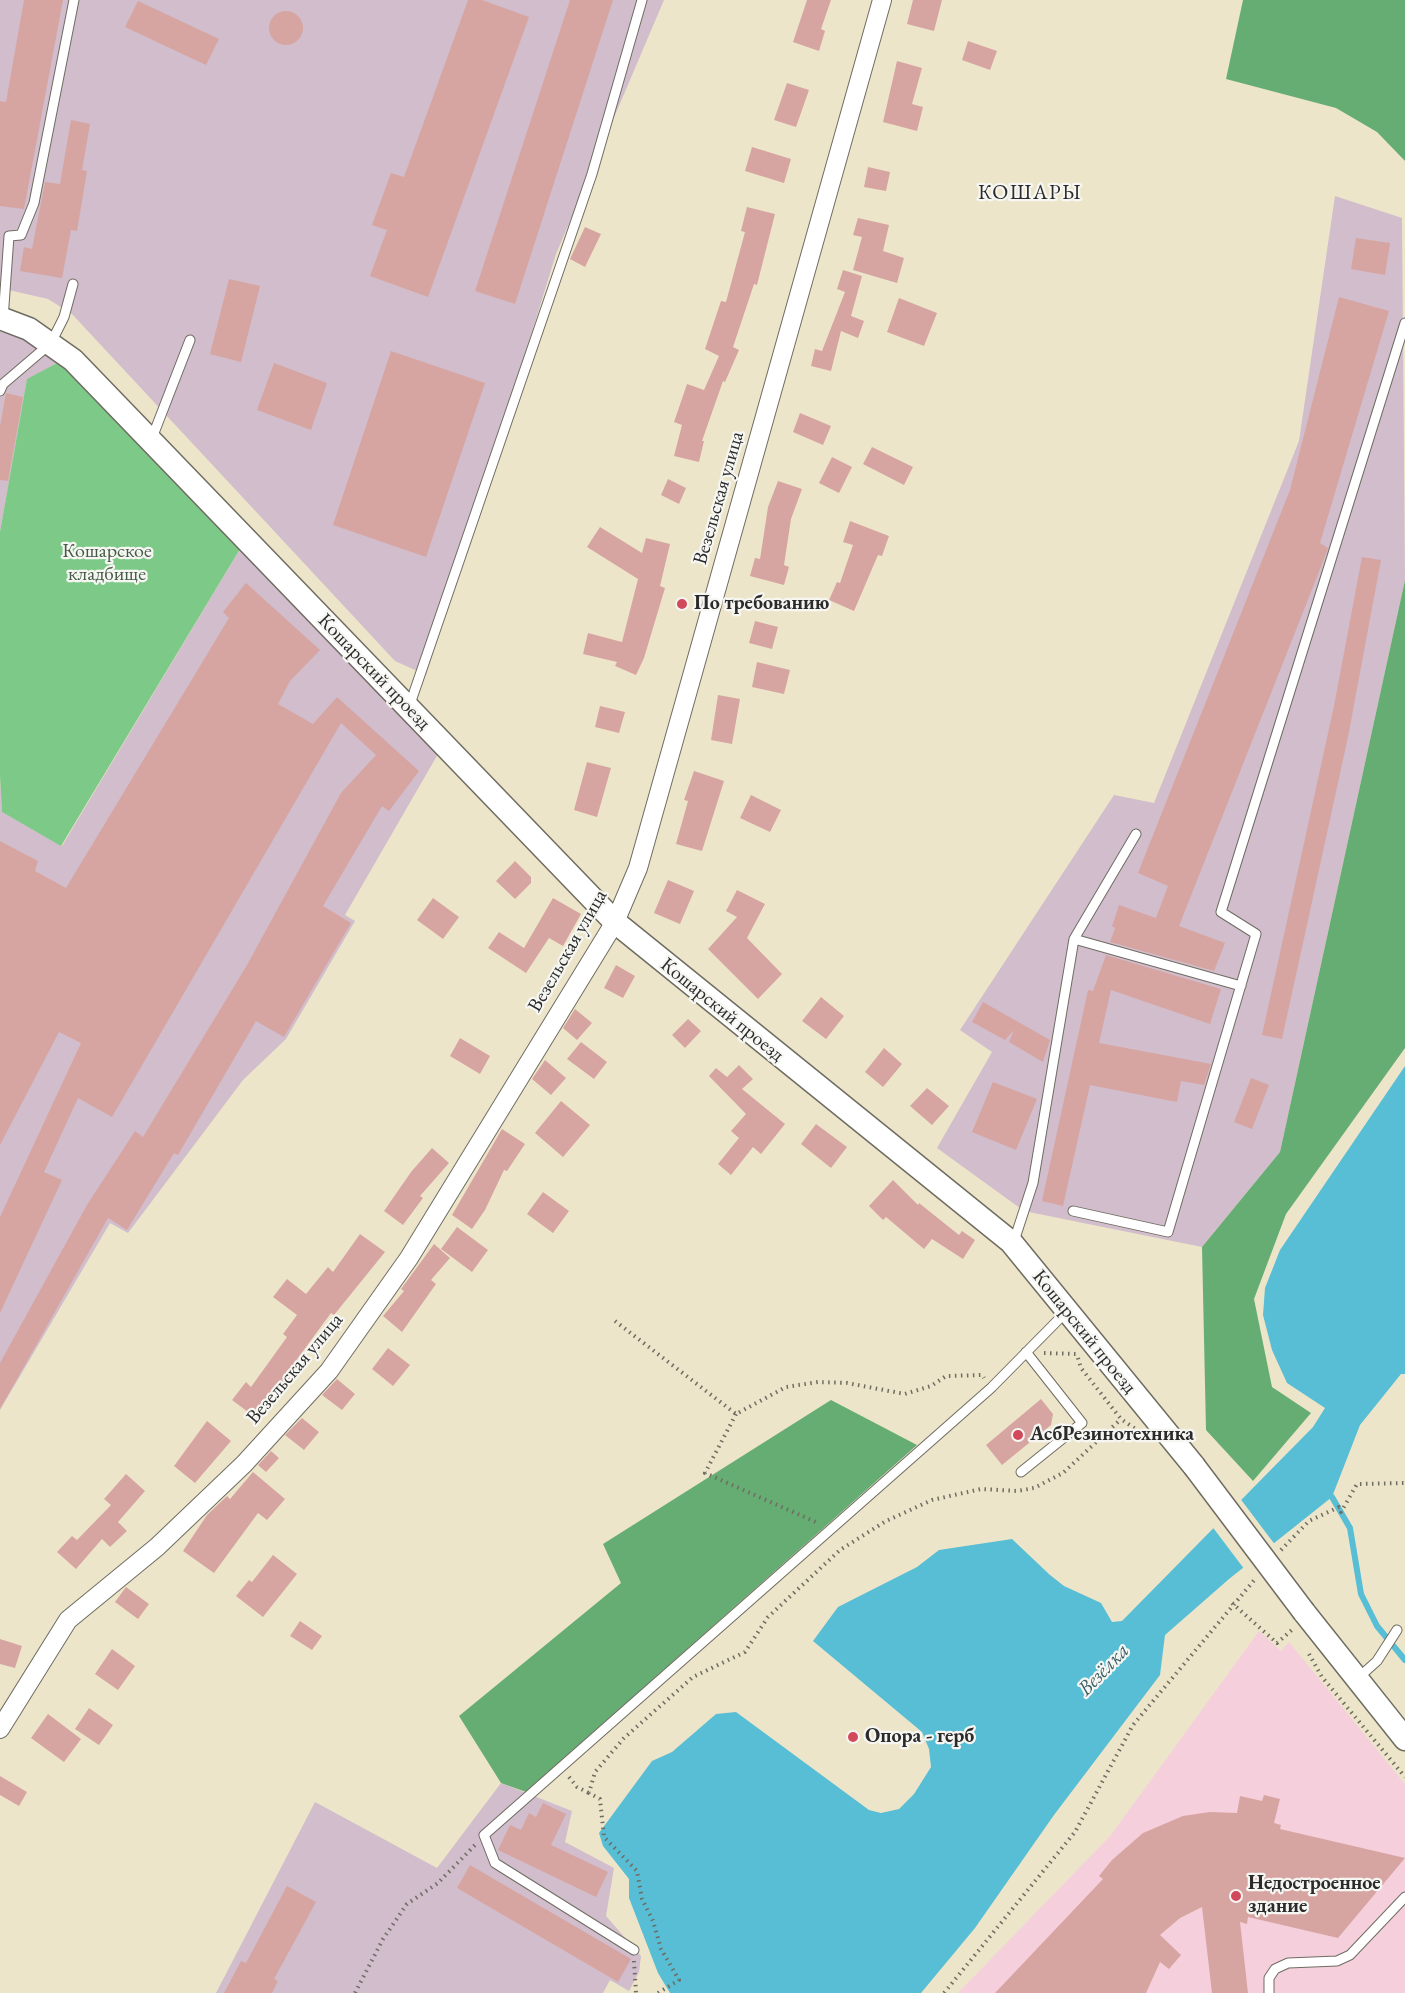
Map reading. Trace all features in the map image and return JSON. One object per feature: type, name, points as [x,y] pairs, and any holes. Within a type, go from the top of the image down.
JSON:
[{"type":"street","name":"Везельская улица","points":[[0,1729],[68,1620],[157,1547],[244,1464],[329,1371],[410,1258],[615,922],[638,868],[882,0]]},
{"type":"street","name":"Кошарский проезд","points":[[2,319],[27,328],[73,360],[615,922],[1011,1242],[1194,1466],[1297,1617],[1357,1679],[1405,1738]]},
{"type":"lane","points":[[2,319],[4,234],[21,235],[34,203],[74,0]]},
{"type":"lane","points":[[409,707],[592,174],[642,0]]},
{"type":"lane","points":[[0,391],[3,384],[51,343],[64,317],[73,284]]},
{"type":"lane","points":[[1073,1212],[1168,1232],[1256,934],[1221,912],[1405,322]]},
{"type":"lane","points":[[151,441],[190,340]]},
{"type":"lane","points":[[1011,1242],[1016,1235],[1033,1183],[1074,939],[1136,834]]},
{"type":"lane","points":[[1074,939],[1241,986]]},
{"type":"lane","points":[[634,1950],[495,1863],[484,1835],[992,1387],[1066,1312]]},
{"type":"lane","points":[[1021,1472],[1082,1423],[1026,1352]]},
{"type":"lane","points":[[1357,1679],[1377,1661],[1395,1634]]},
{"type":"lane","points":[[1269,1993],[1269,1978],[1275,1969],[1288,1963],[1336,1961],[1350,1955],[1405,1897]]},
{"type":"path","points":[[615,1321],[736,1414]]},
{"type":"path","points":[[1026,1352],[1077,1354]]},
{"type":"path","points":[[589,1793],[595,1772],[624,1738],[693,1677],[745,1652],[768,1617],[840,1550],[886,1521],[932,1500],[981,1489],[1017,1491],[1034,1488],[1063,1473],[1121,1419],[1081,1368]]},
{"type":"path","points":[[831,1529],[705,1473],[736,1414],[786,1387],[818,1382],[848,1383],[905,1394],[932,1386],[946,1376],[981,1375],[992,1387]]},
{"type":"path","points":[[1278,1554],[1309,1521],[1340,1507],[1341,1512],[1357,1484],[1405,1483]]},
{"type":"path","points":[[944,1993],[1074,1832],[1133,1725],[1232,1603],[1263,1570]]},
{"type":"path","points":[[1232,1603],[1277,1643],[1290,1632]]},
{"type":"path","points":[[1297,1617],[1300,1638]]},
{"type":"path","points":[[1305,1647],[1322,1677],[1405,1777]]},
{"type":"path","points":[[561,1767],[577,1787],[600,1799],[604,1837],[637,1871],[642,1899],[653,1921],[660,1949],[680,1980],[658,1993]]},
{"type":"path","points":[[355,1993],[383,1939],[407,1904],[438,1883],[484,1835]]},
{"type":"path","points":[[634,1950],[636,1993]]},
{"type":"shaded area","points":[[0,0],[664,0],[556,254],[426,675],[395,661],[72,314],[48,299],[0,288]]},
{"type":"shaded area","points":[[1335,196],[1402,218],[1405,580],[1280,1152],[1202,1247],[1024,1211],[937,1148],[992,1052],[960,1030],[1114,795],[1154,803],[1299,441]]},
{"type":"shaded area","points":[[0,325],[61,361],[27,380],[0,532]]},
{"type":"shaded area","points":[[240,549],[438,754],[345,915],[355,921],[286,1039],[243,1080],[128,1233],[110,1223],[0,1410],[0,776],[2,812],[62,846]]},
{"type":"shaded area","points":[[1259,1631],[1281,1651],[1289,1642],[1405,1784],[1405,1993],[958,1993],[1111,1835]]},
{"type":"shaded area","points":[[501,1783],[572,1811],[565,1842],[614,1868],[606,1916],[641,1956],[639,1972],[629,1991],[610,1980],[603,1993],[216,1993],[315,1802],[437,1868]]},
{"type":"green space","points":[[1243,0],[1405,0],[1405,161],[1377,132],[1336,108],[1226,79]]},
{"type":"green space","name":"Кошарское кладбище","points":[[61,361],[240,549],[61,846],[2,812],[0,532],[27,379]]},
{"type":"green space","points":[[1405,580],[1405,1048],[1286,1214],[1254,1299],[1272,1387],[1311,1413],[1253,1481],[1206,1430],[1202,1247],[1280,1152]]},
{"type":"green space","points":[[831,1400],[917,1445],[526,1792],[501,1783],[459,1716],[621,1583],[603,1544]]},
{"type":"water","name":"Везёлка","points":[[1405,1066],[1405,1374],[1401,1374],[1360,1425],[1332,1497],[1229,1579],[1165,1635],[1160,1675],[1054,1815],[975,1928],[921,1993],[670,1993],[658,1973],[629,1898],[629,1879],[603,1846],[599,1833],[652,1761],[672,1752],[716,1714],[736,1712],[869,1810],[881,1813],[899,1809],[914,1794],[931,1767],[929,1749],[922,1732],[813,1641],[838,1607],[917,1567],[939,1550],[1012,1539],[1064,1586],[1101,1603],[1112,1622],[1122,1621],[1313,1427],[1325,1408],[1287,1383],[1272,1350],[1263,1315],[1265,1288],[1280,1250]]},
{"type":"pier","points":[[1239,1497],[1276,1546],[1245,1570],[1211,1525]]},
{"type":"building","points":[[24,0],[63,0],[24,209],[0,206],[0,101],[6,102]]},
{"type":"building","points":[[468,0],[482,0],[529,17],[428,297],[370,276],[387,230],[372,225],[391,173],[404,177]]},
{"type":"building","points":[[570,0],[613,0],[515,304],[475,291]]},
{"type":"building","points":[[807,0],[831,0],[821,29],[825,31],[819,51],[793,42]]},
{"type":"building","points":[[913,0],[942,0],[934,31],[907,24]]},
{"type":"building","points":[[138,1],[219,39],[206,65],[125,27]]},
{"type":"building","points":[[286,11],[298,16],[303,28],[298,40],[286,45],[274,40],[269,28],[274,16]]},
{"type":"building","points":[[968,41],[997,51],[990,70],[962,60]]},
{"type":"building","points":[[897,61],[922,68],[912,104],[923,107],[917,131],[883,122]]},
{"type":"building","points":[[787,83],[809,90],[796,127],[774,120]]},
{"type":"building","points":[[71,120],[90,124],[82,170],[87,171],[77,231],[71,230],[62,278],[20,271],[24,247],[32,249],[45,182],[60,184]]},
{"type":"building","points":[[752,147],[791,159],[784,183],[745,171]]},
{"type":"building","points":[[868,167],[890,172],[886,191],[864,187]]},
{"type":"building","points":[[747,207],[775,214],[757,285],[754,284],[733,347],[739,350],[725,382],[723,381],[702,441],[704,441],[699,462],[674,456],[682,425],[674,422],[687,384],[704,390],[719,356],[705,349],[721,301],[726,302],[745,232],[741,231]]},
{"type":"building","points":[[858,218],[889,225],[883,251],[904,258],[897,283],[853,270],[862,237],[853,235]]},
{"type":"building","points":[[585,227],[601,234],[585,267],[570,259]]},
{"type":"building","points":[[1356,238],[1390,243],[1385,275],[1351,269]]},
{"type":"building","points":[[843,270],[862,276],[851,316],[864,321],[858,338],[841,331],[831,371],[811,366],[815,349],[822,351],[845,292],[837,289]]},
{"type":"building","points":[[229,279],[260,286],[241,362],[210,354]]},
{"type":"building","points":[[1339,297],[1389,311],[1320,543],[1328,548],[1179,926],[1225,943],[1214,971],[1110,942],[1115,928],[1112,926],[1119,905],[1156,918],[1168,886],[1138,873],[1290,490]]},
{"type":"building","points":[[899,298],[937,313],[924,346],[887,332]]},
{"type":"building","points":[[391,351],[485,383],[426,557],[333,525]]},
{"type":"building","points":[[274,363],[327,383],[311,430],[257,410]]},
{"type":"building","points":[[6,393],[23,397],[8,481],[0,480],[0,426]]},
{"type":"building","points":[[800,413],[831,426],[823,445],[793,432]]},
{"type":"building","points":[[872,447],[913,467],[904,485],[863,464]]},
{"type":"building","points":[[832,457],[852,467],[839,493],[819,483]]},
{"type":"building","points":[[668,479],[686,488],[679,504],[661,495]]},
{"type":"building","points":[[778,481],[802,489],[791,519],[784,565],[789,567],[784,585],[750,576],[755,558],[760,559],[768,507]]},
{"type":"building","points":[[850,521],[889,536],[882,556],[878,555],[854,611],[829,600],[837,582],[840,583],[853,545],[843,542]]},
{"type":"building","points":[[600,527],[642,553],[646,538],[670,544],[660,586],[665,588],[644,658],[636,675],[615,666],[617,662],[583,654],[588,633],[622,642],[638,579],[587,547]]},
{"type":"building","points":[[1362,557],[1381,560],[1348,737],[1282,1039],[1262,1035],[1334,706]]},
{"type":"building","points":[[246,583],[320,650],[290,681],[278,704],[313,724],[337,697],[419,771],[389,811],[382,806],[323,906],[351,923],[284,1037],[256,1021],[178,1155],[174,1153],[127,1230],[108,1218],[0,1409],[0,1363],[87,1205],[135,1131],[143,1137],[247,965],[341,793],[376,755],[341,723],[112,1117],[78,1098],[44,1172],[62,1180],[0,1313],[0,1217],[81,1043],[59,1032],[0,1145],[0,841],[38,861],[35,871],[66,888],[229,618],[223,612]]},
{"type":"building","points":[[755,621],[778,627],[772,649],[749,643]]},
{"type":"building","points":[[757,662],[790,670],[784,694],[752,687]]},
{"type":"building","points":[[718,695],[740,699],[732,744],[711,740]]},
{"type":"building","points":[[600,706],[625,712],[619,733],[595,727]]},
{"type":"building","points":[[587,762],[611,768],[597,817],[574,810]]},
{"type":"building","points":[[694,771],[724,781],[702,851],[676,844],[688,801],[684,800]]},
{"type":"building","points":[[751,795],[781,810],[770,832],[740,818]]},
{"type":"building","points":[[515,861],[531,877],[531,883],[515,899],[496,881]]},
{"type":"building","points":[[668,880],[694,891],[680,924],[654,913]]},
{"type":"building","points":[[737,890],[765,904],[747,938],[782,974],[758,999],[708,949],[737,917],[726,911]]},
{"type":"building","points":[[433,898],[459,917],[443,939],[417,920]]},
{"type":"building","points":[[553,898],[581,914],[563,946],[549,938],[526,973],[488,948],[499,932],[524,948]]},
{"type":"building","points":[[1106,955],[1221,989],[1210,1024],[1111,990],[1099,1043],[1211,1064],[1204,1085],[1181,1081],[1177,1102],[1090,1085],[1063,1206],[1042,1201],[1088,990],[1093,991]]},
{"type":"building","points":[[616,965],[635,976],[623,998],[604,988]]},
{"type":"building","points":[[821,997],[844,1016],[826,1039],[802,1021]]},
{"type":"building","points":[[983,1002],[1050,1040],[1043,1062],[1009,1042],[1014,1030],[1005,1040],[972,1022]]},
{"type":"building","points":[[575,1009],[592,1023],[577,1040],[563,1028]]},
{"type":"building","points":[[688,1019],[701,1031],[685,1048],[672,1035]]},
{"type":"building","points":[[460,1038],[490,1056],[480,1074],[450,1056]]},
{"type":"building","points":[[581,1042],[607,1062],[594,1079],[567,1059]]},
{"type":"building","points":[[884,1048],[902,1064],[883,1087],[865,1072]]},
{"type":"building","points":[[545,1060],[566,1078],[551,1095],[532,1079]]},
{"type":"building","points":[[739,1065],[753,1079],[742,1089],[785,1124],[761,1154],[753,1147],[731,1175],[718,1164],[739,1138],[731,1131],[746,1114],[709,1076],[716,1068],[727,1077]]},
{"type":"building","points":[[1251,1078],[1269,1085],[1252,1129],[1234,1122]]},
{"type":"building","points":[[993,1082],[1037,1099],[1016,1150],[972,1132]]},
{"type":"building","points":[[927,1088],[949,1106],[932,1125],[910,1106]]},
{"type":"building","points":[[561,1101],[590,1125],[563,1157],[535,1133]]},
{"type":"building","points":[[816,1124],[847,1147],[831,1168],[801,1144]]},
{"type":"building","points":[[502,1129],[525,1144],[507,1171],[504,1170],[485,1210],[472,1229],[452,1215]]},
{"type":"building","points":[[432,1148],[449,1163],[420,1196],[423,1198],[403,1225],[384,1211],[411,1172]]},
{"type":"building","points":[[893,1180],[918,1205],[919,1203],[959,1235],[962,1231],[975,1240],[963,1259],[932,1239],[924,1249],[886,1217],[883,1220],[869,1206]]},
{"type":"building","points":[[543,1192],[569,1211],[553,1233],[527,1214]]},
{"type":"building","points":[[457,1227],[488,1250],[472,1272],[441,1249]]},
{"type":"building","points":[[360,1234],[385,1252],[334,1315],[331,1313],[295,1362],[300,1365],[285,1386],[282,1384],[256,1418],[232,1400],[246,1382],[251,1387],[287,1337],[283,1334],[297,1315],[273,1297],[287,1279],[306,1294],[328,1267],[333,1272]]},
{"type":"building","points":[[434,1244],[450,1258],[431,1280],[436,1284],[402,1332],[383,1316],[404,1291],[401,1289]]},
{"type":"building","points":[[388,1348],[410,1365],[393,1386],[372,1369]]},
{"type":"building","points":[[337,1379],[355,1394],[342,1410],[322,1395]]},
{"type":"building","name":"АсбРезинотехника","points":[[1041,1399],[1053,1414],[1051,1425],[1002,1465],[986,1445]]},
{"type":"building","points":[[302,1418],[319,1432],[304,1450],[285,1435]]},
{"type":"building","points":[[207,1421],[231,1441],[195,1483],[174,1466]]},
{"type":"building","points":[[271,1451],[279,1458],[266,1472],[258,1465]]},
{"type":"building","points":[[253,1472],[285,1499],[267,1520],[258,1513],[214,1573],[183,1551],[207,1515],[227,1496],[230,1499]]},
{"type":"building","points":[[126,1474],[145,1491],[118,1522],[127,1531],[110,1547],[102,1539],[76,1569],[57,1552],[72,1536],[77,1540],[111,1505],[104,1499]]},
{"type":"building","points":[[273,1555],[297,1574],[263,1617],[236,1596],[249,1580],[252,1582]]},
{"type":"building","points":[[126,1587],[149,1604],[138,1619],[115,1602]]},
{"type":"building","points":[[300,1621],[322,1636],[312,1650],[290,1636]]},
{"type":"building","points":[[0,1639],[22,1646],[15,1668],[0,1664]]},
{"type":"building","points":[[112,1649],[135,1666],[118,1690],[95,1674]]},
{"type":"building","points":[[89,1708],[113,1725],[99,1745],[75,1729]]},
{"type":"building","points":[[48,1714],[81,1739],[64,1762],[31,1738]]},
{"type":"building","points":[[0,1776],[27,1792],[19,1806],[0,1795]]},
{"type":"building","name":"Недостроенное здание","points":[[1264,1795],[1280,1799],[1274,1823],[1281,1825],[1280,1829],[1405,1858],[1338,1938],[1248,1917],[1247,1924],[1240,1922],[1248,1993],[1212,1993],[1202,1907],[1180,1918],[1160,1935],[1181,1955],[1169,1969],[1160,1962],[1146,1993],[995,1993],[1103,1879],[1099,1876],[1112,1860],[1143,1833],[1183,1816],[1210,1812],[1237,1813],[1240,1796],[1262,1801]]},
{"type":"building","points":[[543,1803],[566,1814],[551,1845],[608,1872],[596,1897],[498,1850],[510,1825],[521,1830],[529,1813],[536,1817]]},
{"type":"building","points":[[470,1865],[631,1959],[618,1982],[457,1888]]},
{"type":"building","points":[[287,1886],[316,1902],[274,1979],[278,1981],[272,1993],[224,1993],[241,1961],[246,1963]]},
{"type":"waterway","points":[[1332,1497],[1350,1528],[1361,1594],[1377,1626],[1405,1660]]},
{"type":"place","name":"По требованию","points":[[682,604]]},
{"type":"place","name":"АсбРезинотехника","points":[[1018,1435]]},
{"type":"place","name":"Опора - герб","points":[[853,1737]]},
{"type":"place","name":"Недостроенное здание","points":[[1236,1896]]},
{"type":"district","name":"КОШАРЫ","points":[[1030,193]]}]
